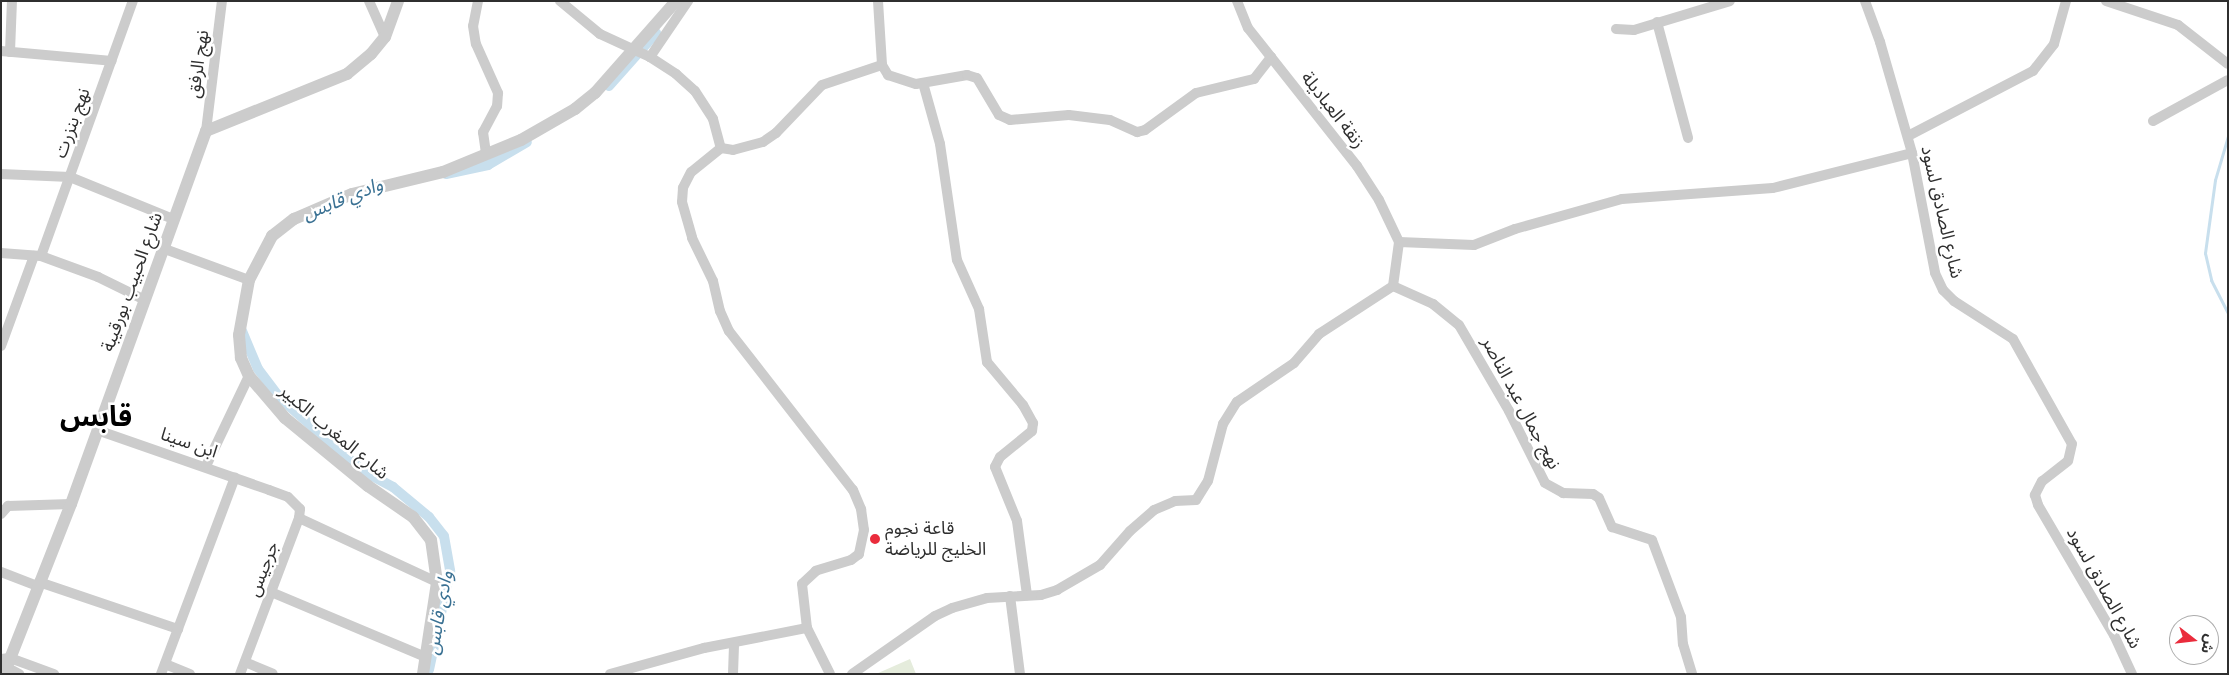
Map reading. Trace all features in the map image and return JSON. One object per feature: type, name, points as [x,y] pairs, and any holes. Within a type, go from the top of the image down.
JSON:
[{"type":"street","points":[[12,1],[6,52],[112,61]]},
{"type":"street","name":"نهج بنزرت","points":[[2,346],[70,177],[133,1]]},
{"type":"street","name":"نهج الرفق","points":[[206,131],[222,1]]},
{"type":"street","points":[[368,1],[385,37]]},
{"type":"street","points":[[206,131],[341,78],[360,65],[385,37],[398,1]]},
{"type":"street","points":[[478,1],[473,26],[476,44],[498,93],[498,101],[483,132],[486,153]]},
{"type":"street","points":[[560,1],[583,23],[632,51],[650,57],[676,74],[706,104],[721,148]]},
{"type":"street","name":"شارع المغرب الكبير","points":[[422,674],[437,582],[436,558],[424,528],[285,418],[249,376],[242,358],[239,335],[249,280],[272,236],[294,220],[352,194],[443,172],[521,140],[575,109],[595,93],[676,1]]},
{"type":"street","points":[[650,57],[688,1]]},
{"type":"street","points":[[878,1],[882,64],[888,75],[902,81],[923,84],[967,75],[981,81],[993,107],[999,115],[1010,120],[1069,115],[1110,120],[1136,132],[1153,126],[1196,93],[1254,79],[1271,57]]},
{"type":"street","name":"زنقة العباديلة","points":[[1237,1],[1248,28],[1357,166],[1380,200],[1399,242]]},
{"type":"street","points":[[1616,29],[1634,30],[1730,1]]},
{"type":"street","points":[[1908,136],[2033,71],[2054,44],[2066,1]]},
{"type":"street","points":[[2106,1],[2178,25],[2228,64]]},
{"type":"street","name":"شارع الصادق لسود","points":[[1866,2],[1908,136],[1935,273],[1943,290],[1962,307],[1996,326],[2013,339],[2072,444],[2068,461],[2042,480],[2035,494],[2038,505],[2114,636],[2132,674]]},
{"type":"street","points":[[1658,22],[1688,138]]},
{"type":"street","points":[[830,674],[807,628],[802,584],[816,571],[851,560],[859,554],[864,530],[862,509],[853,490],[729,331],[720,311],[713,281],[692,238],[682,202],[683,188],[691,172],[721,148],[733,150],[763,142],[776,133],[822,84],[882,64]]},
{"type":"street","points":[[2153,121],[2228,80]]},
{"type":"street","points":[[923,84],[940,144],[957,260],[979,309],[987,362],[1023,405],[1033,423],[1032,431],[1000,457],[995,467],[1017,521],[1027,595]]},
{"type":"street","name":"شارع الحبيب بورقيبة","points":[[5,665],[71,504],[143,299],[206,131]]},
{"type":"street","points":[[852,674],[935,616],[952,608],[1010,596],[1057,590],[1100,565],[1130,530],[1154,510],[1175,501],[1196,500],[1208,481],[1223,424],[1237,402],[1294,363],[1320,334],[1393,286],[1399,242],[1474,245],[1515,229],[1622,198],[1773,188],[1912,153]]},
{"type":"street","points":[[1,174],[70,177],[173,220]]},
{"type":"street","points":[[162,248],[249,280]]},
{"type":"street","points":[[1,253],[38,256],[98,276],[143,299]]},
{"type":"street","name":"نهج جمال عبد الناصر","points":[[1393,286],[1433,304],[1459,325],[1509,411],[1545,483],[1563,493],[1593,494],[1599,498],[1612,527],[1652,540],[1680,617],[1683,644],[1692,674]]},
{"type":"street","points":[[206,466],[249,376]]},
{"type":"street","name":"ابن سينا","points":[[97,430],[206,466],[269,490],[294,501],[300,509],[299,518]]},
{"type":"street","points":[[190,674],[163,669],[236,477]]},
{"type":"street","points":[[1,514],[8,506],[71,504]]},
{"type":"street","points":[[299,518],[437,582]]},
{"type":"street","name":"جرجيس","points":[[240,674],[299,518]]},
{"type":"street","points":[[1,572],[178,629]]},
{"type":"street","points":[[271,592],[426,657]]},
{"type":"street","points":[[1010,596],[1020,674]]},
{"type":"street","points":[[610,674],[734,643],[807,628]]},
{"type":"street","points":[[733,674],[734,643]]},
{"type":"street","points":[[245,662],[273,674]]},
{"type":"street","points":[[5,665],[19,674]]},
{"type":"street","points":[[5,665],[54,674]]},
{"type":"green space","points":[[910,659],[916,674],[876,674]]},
{"type":"waterway","name":"وادي قابس","points":[[609,86],[656,33]]},
{"type":"waterway","points":[[2228,136],[2215,180],[2205,253],[2211,280],[2228,314]]},
{"type":"waterway","name":"وادي قابس","points":[[446,174],[488,165],[527,142]]},
{"type":"waterway","name":"وادي قابس","points":[[242,331],[258,369],[281,399],[363,471],[393,487],[429,517],[444,536],[450,571],[429,670]]},
{"type":"place","name":"قاعة نجوم الخليج للرياضة","points":[[875,539]]},
{"type":"district","name":"قابس","points":[[96,417]]}]
